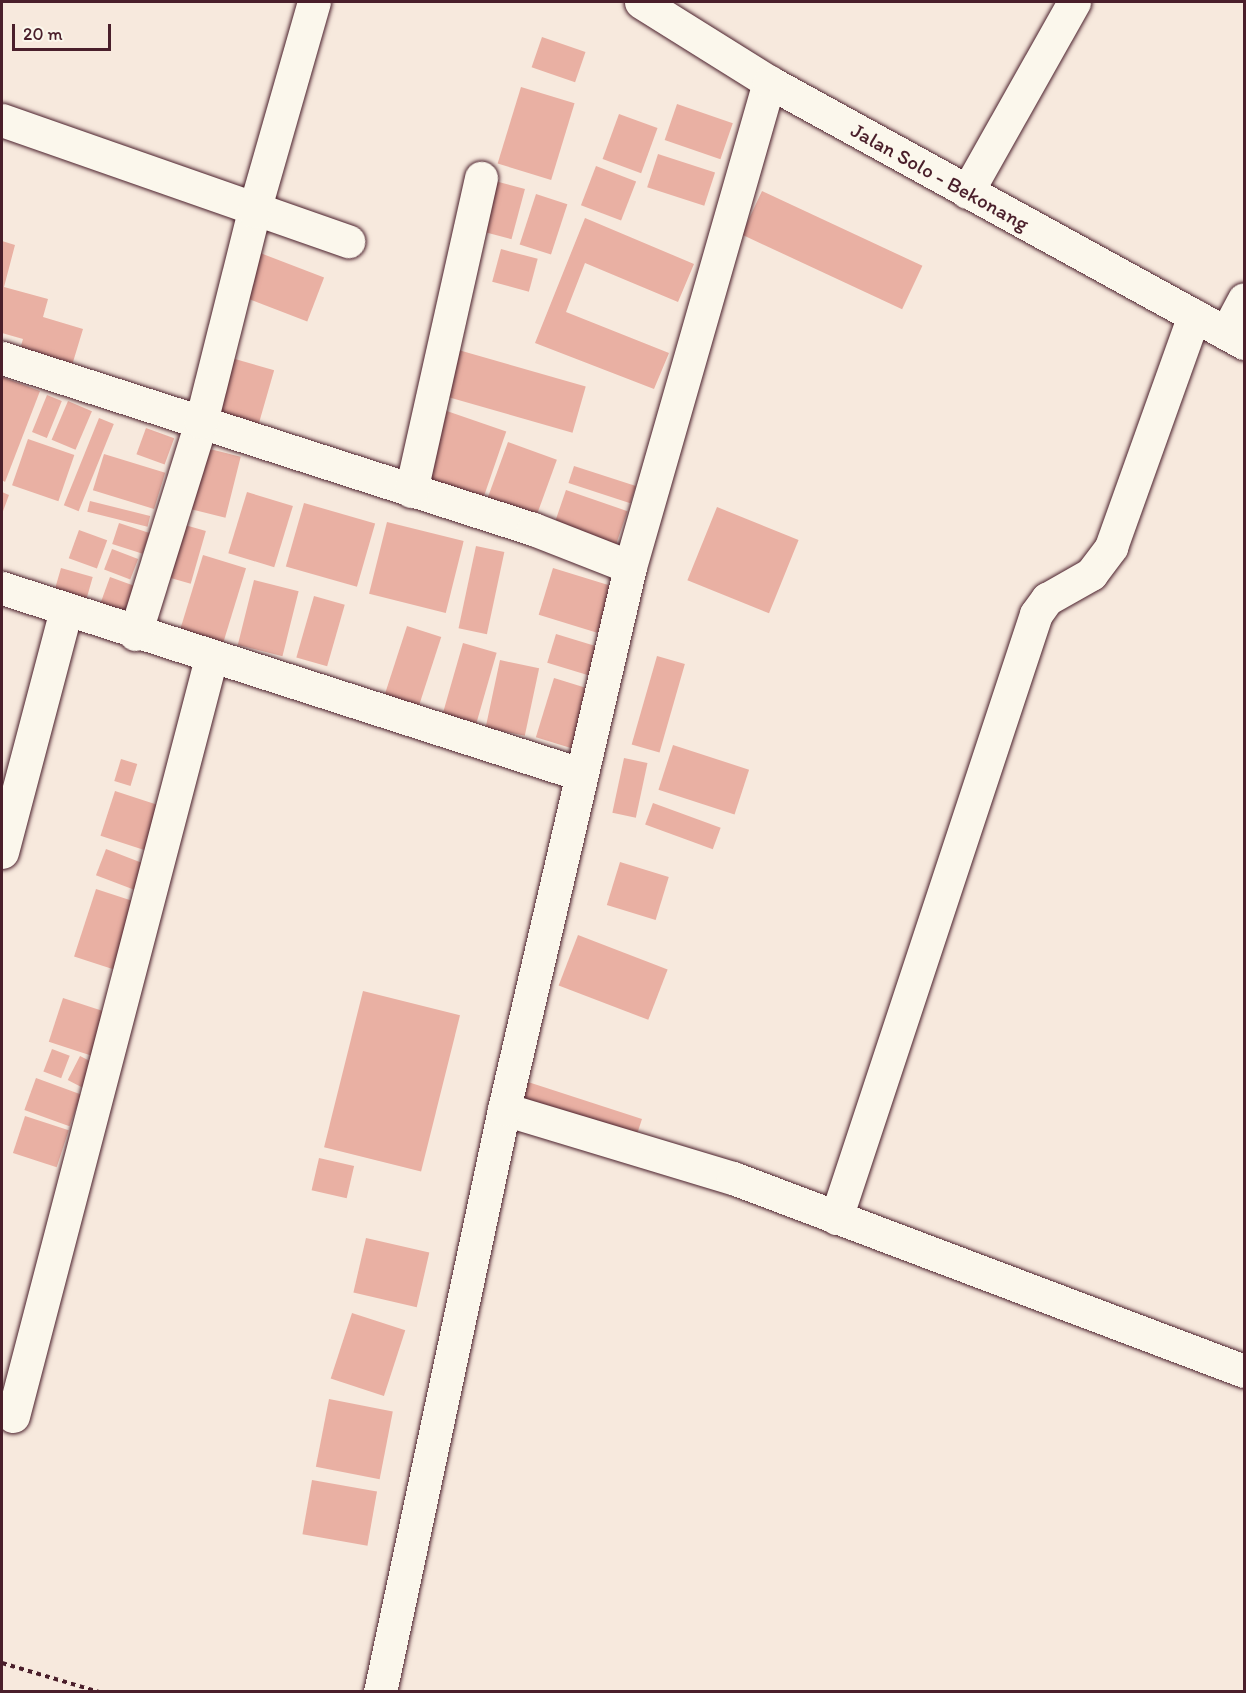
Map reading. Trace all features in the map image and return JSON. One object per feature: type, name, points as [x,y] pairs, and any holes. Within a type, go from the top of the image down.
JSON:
[{"type":"street","points":[[135,634],[201,422],[254,211],[314,2]]},
{"type":"street","name":"Jalan Solo - Bekonang","points":[[641,2],[770,82],[1235,338]]},
{"type":"street","points":[[967,192],[1074,2]]},
{"type":"street","points":[[380,1692],[504,1109],[580,774],[630,567],[770,82]]},
{"type":"street","points":[[2,120],[254,211],[348,241]]},
{"type":"street","points":[[411,491],[481,178]]},
{"type":"street","points":[[1235,338],[1245,299]]},
{"type":"street","points":[[836,1218],[1036,614],[1047,599],[1091,574],[1111,547],[1194,315]]},
{"type":"street","points":[[2,358],[533,529],[630,567]]},
{"type":"street","points":[[2,588],[135,634],[580,774]]},
{"type":"street","points":[[2,852],[66,610]]},
{"type":"street","points":[[13,1416],[211,658]]},
{"type":"street","points":[[504,1109],[733,1178],[1245,1371]]},
{"type":"path","points":[[2,1663],[99,1692]]},
{"type":"building","points":[[542,37],[585,52],[575,82],[532,67]]},
{"type":"building","points":[[521,87],[575,103],[551,180],[498,164]]},
{"type":"building","points":[[677,104],[733,123],[720,159],[665,140]]},
{"type":"building","points":[[619,114],[658,128],[641,173],[603,159]]},
{"type":"building","points":[[658,154],[715,173],[704,206],[647,187]]},
{"type":"building","points":[[596,166],[636,181],[621,221],[581,205]]},
{"type":"building","points":[[495,181],[525,189],[511,239],[482,231]]},
{"type":"building","points":[[762,191],[922,266],[902,309],[742,235]]},
{"type":"building","points":[[536,194],[567,204],[551,255],[520,244]]},
{"type":"building","points":[[585,218],[694,264],[678,302],[585,263],[566,312],[669,353],[654,389],[535,343]]},
{"type":"building","points":[[2,241],[15,245],[4,287],[48,299],[43,317],[83,329],[70,372],[18,356],[23,339],[2,333]]},
{"type":"building","points":[[501,249],[538,259],[529,292],[492,282]]},
{"type":"building","points":[[255,251],[324,278],[307,321],[238,295]]},
{"type":"building","points":[[455,349],[586,386],[573,433],[442,395]]},
{"type":"building","points":[[228,357],[274,370],[257,429],[211,416]]},
{"type":"building","points":[[2,377],[40,391],[5,482],[2,480]]},
{"type":"building","points":[[47,395],[62,401],[47,438],[32,432]]},
{"type":"building","points":[[68,401],[92,411],[76,450],[52,440]]},
{"type":"building","points":[[441,409],[506,431],[482,500],[417,478]]},
{"type":"building","points":[[99,418],[114,424],[79,511],[64,505]]},
{"type":"building","points":[[146,428],[174,438],[165,465],[136,454]]},
{"type":"building","points":[[28,439],[74,455],[58,501],[12,485]]},
{"type":"building","points":[[508,442],[557,460],[534,523],[485,505]]},
{"type":"building","points":[[198,446],[241,457],[225,518],[183,507]]},
{"type":"building","points":[[104,454],[165,473],[154,509],[93,490]]},
{"type":"building","points":[[574,466],[636,486],[630,503],[568,483]]},
{"type":"building","points":[[566,490],[627,511],[612,555],[551,533]]},
{"type":"building","points":[[2,492],[9,495],[2,514]]},
{"type":"building","points":[[247,492],[293,506],[274,567],[228,553]]},
{"type":"building","points":[[90,501],[150,516],[147,527],[87,512]]},
{"type":"building","points":[[304,503],[375,523],[357,587],[286,566]]},
{"type":"building","points":[[717,507],[799,540],[769,613],[687,580]]},
{"type":"building","points":[[387,522],[464,541],[446,613],[369,594]]},
{"type":"building","points":[[119,523],[149,533],[143,554],[112,544]]},
{"type":"building","points":[[178,523],[206,531],[191,584],[163,576]]},
{"type":"building","points":[[79,530],[107,540],[97,568],[69,558]]},
{"type":"building","points":[[476,546],[504,552],[487,634],[459,628]]},
{"type":"building","points":[[112,549],[138,559],[130,580],[104,570]]},
{"type":"building","points":[[203,555],[246,568],[223,643],[180,630]]},
{"type":"building","points":[[61,568],[93,577],[86,599],[55,590]]},
{"type":"building","points":[[553,568],[612,586],[598,633],[539,615]]},
{"type":"building","points":[[110,577],[135,586],[122,622],[97,613]]},
{"type":"building","points":[[254,580],[299,591],[282,656],[238,645]]},
{"type":"building","points":[[314,596],[345,605],[327,666],[296,658]]},
{"type":"building","points":[[407,626],[441,637],[418,708],[384,696]]},
{"type":"building","points":[[556,634],[603,648],[594,677],[547,663]]},
{"type":"building","points":[[463,643],[497,653],[475,730],[441,720]]},
{"type":"building","points":[[657,656],[685,664],[660,752],[632,744]]},
{"type":"building","points":[[500,660],[539,668],[525,736],[486,727]]},
{"type":"building","points":[[554,678],[591,689],[573,749],[536,737]]},
{"type":"building","points":[[673,745],[749,770],[735,814],[658,790]]},
{"type":"building","points":[[624,758],[647,763],[636,818],[612,813]]},
{"type":"building","points":[[121,759],[137,764],[131,786],[114,781]]},
{"type":"building","points":[[115,791],[166,808],[152,852],[100,836]]},
{"type":"building","points":[[653,803],[721,828],[713,849],[645,825]]},
{"type":"building","points":[[106,849],[151,866],[141,892],[96,875]]},
{"type":"building","points":[[620,862],[669,877],[656,920],[607,905]]},
{"type":"building","points":[[96,889],[140,903],[118,971],[74,957]]},
{"type":"building","points":[[578,935],[668,969],[648,1020],[559,985]]},
{"type":"building","points":[[363,991],[460,1015],[421,1171],[324,1147]]},
{"type":"building","points":[[63,998],[107,1012],[93,1056],[49,1042]]},
{"type":"building","points":[[52,1049],[70,1056],[61,1078],[43,1071]]},
{"type":"building","points":[[80,1056],[98,1065],[86,1089],[68,1080]]},
{"type":"building","points":[[36,1078],[81,1094],[69,1126],[24,1110]]},
{"type":"building","points":[[525,1081],[642,1119],[633,1147],[516,1109]]},
{"type":"building","points":[[25,1116],[69,1130],[57,1167],[13,1153]]},
{"type":"building","points":[[319,1158],[354,1166],[347,1198],[312,1190]]},
{"type":"building","points":[[366,1238],[429,1253],[417,1307],[353,1293]]},
{"type":"building","points":[[352,1313],[405,1330],[384,1396],[331,1379]]},
{"type":"building","points":[[329,1399],[393,1411],[380,1479],[316,1467]]},
{"type":"building","points":[[312,1480],[377,1491],[367,1546],[302,1534]]}]
